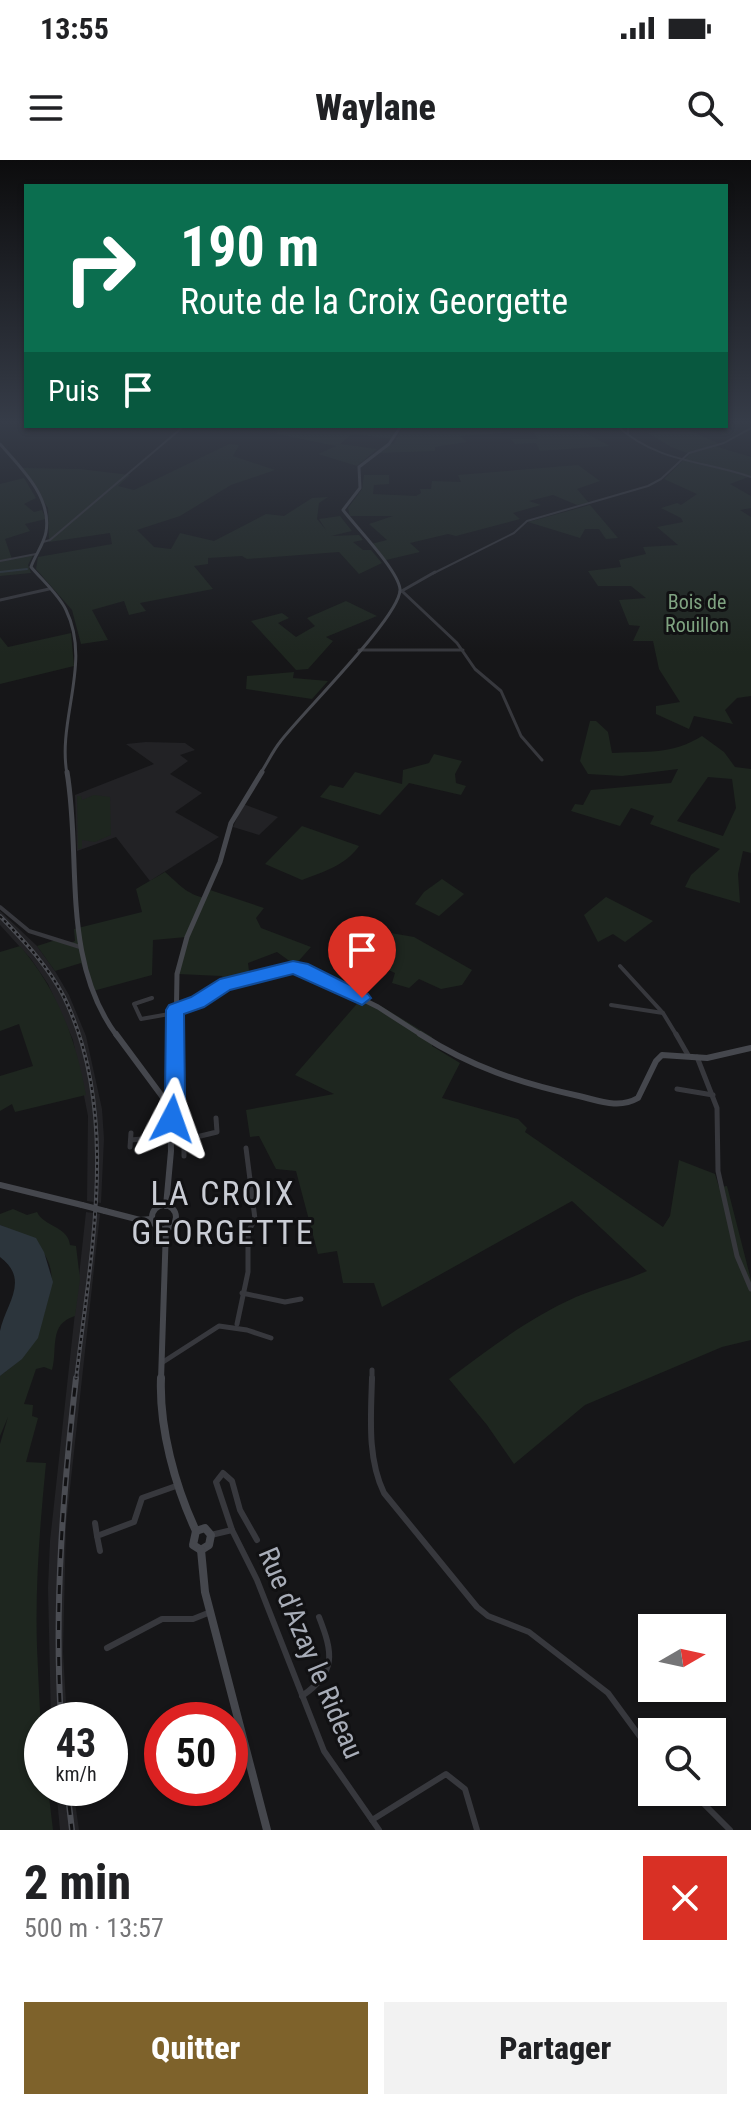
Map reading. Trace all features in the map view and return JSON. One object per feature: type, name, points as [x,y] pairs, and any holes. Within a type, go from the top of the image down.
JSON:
[{"type":"street","points":[[40,499],[46,512],[43,542],[31,564],[32,571],[66,609],[78,651],[65,748],[71,792],[80,947],[89,982],[109,1025],[170,1107],[172,1136],[166,1206]]},
{"type":"street","points":[[43,542],[50,540],[98,499]]},
{"type":"street","points":[[352,499],[343,510],[390,570],[402,592],[501,691],[521,736],[542,760]]},
{"type":"street","points":[[170,1107],[175,1099],[177,974],[187,937],[199,904],[215,874],[239,807],[279,743],[387,619],[402,592],[465,555],[514,533],[527,521],[603,499]]},
{"type":"street","points":[[0,561],[36,554]]},
{"type":"street","points":[[0,600],[49,589]]},
{"type":"street","points":[[359,650],[463,650]]},
{"type":"street","points":[[0,907],[29,931],[80,947]]},
{"type":"street","points":[[620,966],[663,1013],[688,1055]]},
{"type":"street","points":[[152,998],[134,1004],[141,1019],[197,1002],[226,984],[254,980],[286,969],[302,969],[378,1007],[452,1055],[493,1074],[523,1084],[619,1105],[629,1104],[644,1092],[658,1058],[670,1053],[697,1057],[723,1056],[751,1048]]},
{"type":"street","points":[[611,1005],[663,1013]]},
{"type":"street","points":[[697,1057],[717,1108],[718,1171],[737,1256],[751,1289]]},
{"type":"street","points":[[677,1089],[713,1095]]},
{"type":"street","points":[[184,1140],[217,1132],[216,1118]]},
{"type":"street","points":[[172,1120],[183,1122],[184,1156]]},
{"type":"street","points":[[130,1147],[131,1136],[172,1136]]},
{"type":"street","points":[[237,1324],[248,1272],[248,1232],[255,1215],[246,1148]]},
{"type":"street","points":[[0,1185],[140,1220],[151,1219]]},
{"type":"street","points":[[166,1206],[173,1208],[176,1214],[175,1221],[166,1228],[156,1227],[151,1219],[158,1208],[166,1206]]},
{"type":"street","points":[[166,1228],[162,1418],[179,1485],[196,1531],[193,1545],[201,1550],[210,1612],[267,1830]]},
{"type":"street","points":[[242,1293],[285,1302],[301,1299]]},
{"type":"street","points":[[161,1363],[214,1325],[237,1324],[271,1338]]},
{"type":"street","points":[[372,1370],[372,1455],[384,1493],[477,1607],[488,1616],[529,1632],[608,1693],[638,1734]]},
{"type":"street","name":"Rue d'Azay le Rideau","points":[[257,1540],[240,1510],[232,1481],[223,1473],[216,1482],[232,1530],[250,1561],[318,1740],[335,1772],[379,1830]]},
{"type":"street","points":[[97,1536],[134,1522],[142,1498],[179,1485]]},
{"type":"street","points":[[95,1523],[100,1551]]},
{"type":"street","points":[[196,1531],[205,1528],[211,1535],[209,1545],[201,1550]]},
{"type":"street","name":"Rue d'Azay le Rideau","points":[[211,1535],[232,1530]]},
{"type":"street","points":[[107,1648],[162,1619],[193,1619],[210,1612]]},
{"type":"street","points":[[302,1696],[316,1688],[330,1667],[328,1641],[319,1617]]},
{"type":"street","points":[[372,1820],[446,1774],[454,1776],[464,1788],[476,1817],[477,1830]]},
{"type":"street","points":[[706,1806],[730,1830]]},
{"type":"shaded area","points":[[185,743],[195,750],[180,755],[188,761],[170,774],[202,793],[175,812],[219,837],[150,881],[116,837],[77,851],[75,795],[154,764],[126,744]]},
{"type":"shaded area","points":[[243,804],[278,817],[259,835],[233,827]]},
{"type":"shaded area","points":[[0,911],[37,946],[55,971],[86,1036],[102,1109],[101,1203],[87,1201],[88,1116],[73,1040],[48,984],[31,959],[0,925]]},
{"type":"shaded area","points":[[86,1212],[100,1214],[66,1525],[63,1652],[66,1702],[51,1702],[50,1541]]},
{"type":"shaded area","points":[[0,1225],[36,1238],[44,1252],[53,1282],[38,1338],[22,1359],[0,1376],[0,1331],[15,1284],[9,1266],[0,1257]]},
{"type":"shaded area","points":[[58,1806],[76,1806],[79,1830],[60,1830]]},
{"type":"green space","points":[[0,499],[34,499],[24,504],[34,512],[42,510],[46,519],[25,524],[30,531],[5,539],[12,559],[33,555],[28,565],[31,573],[0,576]]},
{"type":"green space","points":[[42,499],[208,499],[180,516],[137,530],[154,547],[171,549],[180,533],[214,541],[266,514],[284,516],[311,499],[325,499],[319,503],[317,519],[326,530],[319,519],[340,516],[352,531],[331,536],[359,535],[363,540],[353,542],[363,550],[371,550],[382,563],[359,574],[339,552],[247,559],[242,556],[208,558],[208,564],[194,566],[213,589],[140,603],[146,611],[129,615],[124,601],[92,610],[108,640],[81,644],[72,610],[36,569],[38,557],[112,544],[110,533],[49,542],[48,508]]},
{"type":"green space","points":[[355,499],[537,499],[529,501],[541,505],[513,513],[520,519],[456,536],[448,534],[410,543],[420,552],[386,560],[371,544],[387,540],[369,524],[393,516],[350,516],[348,508]]},
{"type":"green space","points":[[562,499],[586,499],[589,503],[577,505]]},
{"type":"green space","name":"Bois de Rouillon","points":[[690,499],[751,499],[751,508],[740,510],[751,517],[751,696],[737,698],[725,710],[733,724],[694,716],[689,729],[656,714],[656,706],[680,702],[659,669],[653,641],[633,641],[640,626],[629,625],[619,600],[646,598],[631,586],[598,586],[588,571],[621,567],[619,560],[646,554],[643,547],[678,545],[657,527],[683,522],[661,508],[677,503],[681,505]]},
{"type":"green space","points":[[590,505],[618,538],[606,539],[599,529],[585,529],[580,538],[528,522]]},
{"type":"green space","points":[[346,601],[377,616],[326,637],[333,641],[308,669],[296,670],[251,621],[282,613],[289,618],[278,623],[296,637],[315,626],[307,618]]},
{"type":"green space","points":[[71,633],[74,666],[0,684],[0,637],[8,647]]},
{"type":"green space","points":[[294,672],[293,678],[328,681],[312,699],[246,689],[247,676]]},
{"type":"green space","points":[[590,721],[596,721],[608,732],[612,753],[669,749],[702,736],[724,752],[735,767],[751,769],[751,853],[743,851],[738,874],[740,903],[685,887],[691,875],[720,849],[650,824],[654,816],[631,808],[620,826],[571,811],[575,804],[583,805],[591,790],[671,783],[678,769],[622,776],[588,774],[580,761]],"holes":[[[708,777],[732,779],[736,808],[723,836],[677,821]]]},
{"type":"green space","points":[[434,754],[462,761],[455,774],[456,783],[466,786],[461,795],[409,783],[380,815],[320,797],[330,785],[343,788],[355,772],[402,784],[403,770],[429,763]]},
{"type":"green space","points":[[94,795],[110,797],[111,835],[95,842],[82,840],[82,848],[78,849],[77,796],[81,796],[82,800]]},
{"type":"green space","points":[[302,826],[359,846],[341,863],[302,880],[265,864]]},
{"type":"green space","points":[[165,872],[198,896],[205,898],[210,890],[264,908],[256,918],[261,928],[311,947],[295,965],[277,952],[248,963],[250,979],[225,982],[222,976],[177,974],[186,937],[153,940],[152,975],[93,991],[81,963],[55,971],[37,946],[59,939],[71,943],[75,941],[74,929],[142,912],[136,889]]},
{"type":"green space","points":[[442,879],[464,894],[439,916],[415,904],[424,892]]},
{"type":"green space","points":[[606,897],[653,921],[625,942],[613,934],[598,942],[584,915]]},
{"type":"green space","points":[[391,933],[414,937],[472,970],[462,985],[441,989],[419,979],[409,988],[392,983],[395,973],[367,960]]},
{"type":"green space","points":[[20,946],[55,997],[77,1054],[86,1095],[15,1112],[12,1104],[0,1111],[0,1076],[33,1066],[19,1024],[0,1031],[0,952]]},
{"type":"green space","points":[[362,998],[432,1037],[432,1046],[460,1063],[442,1098],[518,1119],[527,1128],[525,1132],[663,1227],[670,1216],[679,1160],[715,1174],[719,1187],[727,1186],[751,1280],[751,1340],[722,1347],[585,1405],[514,1464],[449,1379],[542,1314],[576,1297],[647,1271],[572,1201],[382,1307],[374,1283],[343,1283],[337,1251],[318,1254],[296,1171],[276,1169],[259,1136],[250,1137],[246,1110],[334,1094],[295,1075]]},
{"type":"green space","points":[[13,1209],[27,1215],[37,1212],[61,1230],[70,1245],[76,1246],[80,1279],[75,1316],[57,1331],[52,1370],[44,1367],[36,1369],[24,1404],[33,1405],[32,1416],[38,1418],[26,1462],[46,1463],[38,1555],[40,1702],[24,1702],[24,1806],[50,1806],[53,1830],[0,1830],[0,1444],[8,1417],[0,1436],[0,1376],[33,1343],[52,1278],[49,1262],[42,1251],[26,1237],[0,1225],[0,1214]]},
{"type":"waterway","points":[[0,572],[27,569]]},
{"type":"railway","points":[[0,916],[43,964],[64,997],[81,1042],[92,1089],[97,1137],[97,1186],[76,1380]]},
{"type":"railway","points":[[60,1702],[61,1549],[76,1378]]},
{"type":"railway","points":[[69,1806],[72,1830]]},
{"type":"district","name":"LA CROIX GEORGETTE","points":[[223,1212]]},
{"type":"route","points":[[172,1119],[170,1107],[175,1099],[175,1010],[197,1002],[226,984],[254,980],[293,968],[302,969],[362,998]]}]
